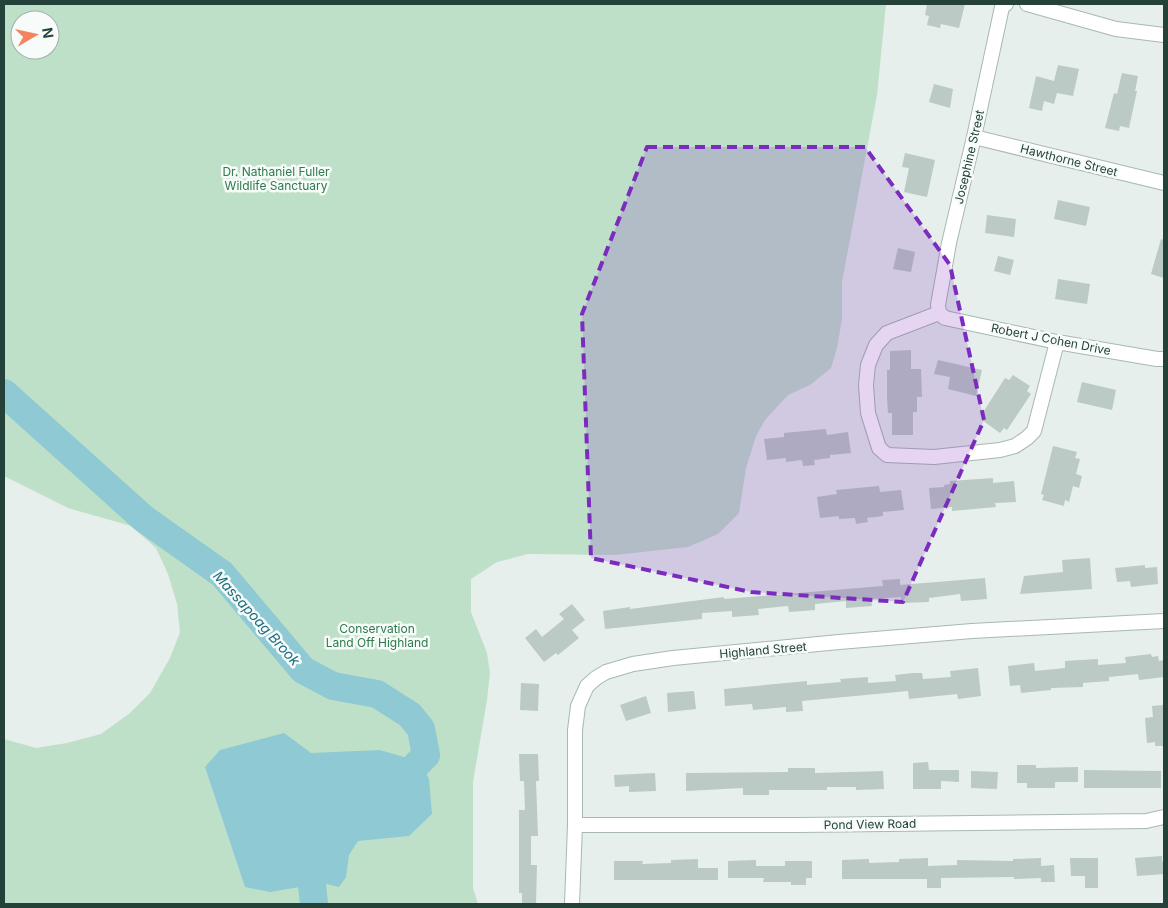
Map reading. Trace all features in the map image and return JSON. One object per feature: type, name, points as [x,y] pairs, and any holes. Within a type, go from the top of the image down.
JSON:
[{"type":"street","name":"Josephine Street","points":[[939,313],[938,306],[949,243],[1002,7],[1006,4]]},
{"type":"street","points":[[1027,4],[1116,29],[1164,35]]},
{"type":"street","name":"Hawthorne Street","points":[[974,137],[1164,183]]},
{"type":"street","points":[[939,313],[887,333],[876,345],[868,366],[866,385],[868,412],[879,448],[887,455],[934,457],[1000,450],[1015,446],[1034,431],[1057,342]]},
{"type":"street","name":"Robert J Cohen Drive","points":[[939,313],[945,318],[1057,342],[1164,359]]},
{"type":"street","name":"Highland Street","points":[[572,904],[575,826],[575,730],[578,706],[583,692],[600,675],[613,669],[633,664],[673,658],[849,641],[972,631],[1164,621]]},
{"type":"street","name":"Pond View Road","points":[[575,826],[1146,821],[1164,816]]},
{"type":"highlighted area","points":[[647,147],[865,147],[950,265],[984,420],[903,602],[751,592],[591,558],[582,314]]},
{"type":"green space","points":[[4,4],[886,4],[877,95],[842,282],[842,319],[837,348],[831,368],[810,385],[788,395],[765,420],[756,436],[746,468],[739,513],[718,534],[688,547],[615,555],[528,554],[497,562],[471,579],[471,612],[487,653],[490,673],[473,782],[473,888],[478,904],[4,904],[4,739],[36,748],[67,743],[101,734],[130,713],[150,693],[170,658],[180,632],[177,604],[168,574],[156,548],[131,526],[68,508],[4,476]]},
{"type":"water","points":[[284,733],[311,753],[380,750],[421,762],[429,779],[432,814],[409,836],[358,841],[349,855],[346,877],[339,887],[323,883],[270,892],[245,887],[205,767],[220,750]]},
{"type":"building","points":[[927,4],[965,4],[959,28],[941,24],[940,28],[927,25],[929,16],[925,15]]},
{"type":"building","points":[[1058,65],[1079,69],[1073,96],[1057,93],[1054,104],[1044,101],[1042,111],[1029,108],[1036,76],[1054,81]]},
{"type":"building","points":[[1122,73],[1138,76],[1135,91],[1137,91],[1129,128],[1120,126],[1119,131],[1105,128],[1114,93],[1117,94]]},
{"type":"building","points":[[934,84],[953,89],[950,108],[929,102]]},
{"type":"building","points":[[905,153],[935,160],[927,197],[904,192],[909,168],[902,167]]},
{"type":"building","points":[[1058,200],[1090,207],[1086,226],[1054,219]]},
{"type":"building","points":[[987,215],[1016,219],[1014,237],[985,233]]},
{"type":"building","points":[[1161,239],[1164,240],[1164,278],[1151,274]]},
{"type":"building","points":[[898,248],[915,252],[911,272],[893,269]]},
{"type":"building","points":[[998,256],[1014,260],[1010,275],[994,271]]},
{"type":"building","points":[[1058,279],[1090,284],[1087,304],[1055,299]]},
{"type":"building","points":[[911,350],[911,369],[921,369],[922,397],[917,397],[917,412],[913,412],[913,435],[892,435],[892,413],[888,413],[887,397],[887,370],[890,370],[890,351]]},
{"type":"building","points":[[938,360],[982,370],[976,396],[948,389],[950,377],[934,374]]},
{"type":"building","points":[[1013,375],[1030,386],[1027,391],[1031,394],[1007,430],[1004,428],[1000,433],[982,420],[985,416],[982,414],[1005,378],[1009,380]]},
{"type":"building","points":[[1082,382],[1116,390],[1112,410],[1077,402]]},
{"type":"building","points":[[826,429],[827,435],[848,432],[851,453],[830,455],[830,458],[814,460],[815,465],[803,466],[802,460],[786,462],[786,458],[767,460],[764,439],[784,437],[784,433]]},
{"type":"building","points":[[1053,446],[1077,452],[1075,458],[1080,459],[1076,474],[1082,476],[1079,488],[1073,486],[1069,502],[1065,500],[1064,506],[1042,500],[1044,495],[1041,494]]},
{"type":"building","points":[[993,478],[993,483],[1014,481],[1016,502],[995,503],[996,507],[952,511],[952,507],[931,509],[929,488],[944,487],[944,485],[950,484],[950,481]]},
{"type":"building","points":[[879,486],[880,492],[901,490],[904,510],[883,512],[883,516],[867,518],[868,522],[856,524],[855,518],[839,519],[839,516],[820,518],[817,497],[837,494],[836,490]]},
{"type":"building","points":[[1090,558],[1092,589],[1020,594],[1024,576],[1063,572],[1062,560]]},
{"type":"building","points":[[1145,565],[1145,568],[1157,567],[1158,584],[1131,587],[1130,581],[1117,582],[1115,568]]},
{"type":"building","points":[[985,578],[987,599],[961,601],[960,594],[929,598],[929,602],[901,603],[901,597],[871,599],[872,606],[846,608],[846,601],[815,604],[815,610],[789,612],[788,606],[758,609],[759,615],[732,617],[732,611],[702,613],[702,619],[605,629],[603,611],[724,597],[724,599],[883,586],[882,580],[900,579],[900,585]]},
{"type":"building","points":[[572,604],[585,620],[572,630],[579,638],[558,655],[556,653],[544,662],[525,638],[536,629],[542,637],[564,619],[559,614]]},
{"type":"building","points":[[1151,654],[1152,657],[1158,656],[1159,661],[1164,660],[1164,677],[1139,680],[1138,674],[1109,677],[1109,681],[1083,683],[1083,687],[1051,688],[1051,690],[1021,693],[1020,685],[1010,686],[1008,666],[1034,663],[1035,671],[1065,668],[1065,661],[1098,659],[1098,665],[1126,663],[1125,657]]},
{"type":"building","points":[[978,668],[981,696],[958,699],[957,694],[909,699],[908,691],[802,701],[803,711],[786,712],[786,707],[753,710],[752,704],[725,706],[724,689],[807,681],[807,685],[841,682],[840,679],[868,677],[868,683],[896,681],[895,675],[913,673],[922,673],[923,679],[951,677],[950,671]]},
{"type":"building","points":[[521,683],[539,684],[538,711],[520,710]]},
{"type":"building","points":[[694,691],[696,709],[668,712],[667,693]]},
{"type":"building","points":[[646,696],[651,713],[626,721],[620,705]]},
{"type":"building","points":[[1164,705],[1164,746],[1155,746],[1155,742],[1147,743],[1145,718],[1153,717],[1152,706]]},
{"type":"building","points":[[519,754],[538,754],[539,781],[536,781],[538,836],[531,836],[531,865],[537,865],[536,904],[522,904],[522,893],[519,893],[519,810],[525,810],[524,781],[520,781]]},
{"type":"building","points":[[928,762],[929,770],[959,770],[959,782],[941,781],[941,789],[913,789],[913,763]]},
{"type":"building","points":[[1017,765],[1036,765],[1036,768],[1078,767],[1078,782],[1055,782],[1055,788],[1027,788],[1027,783],[1017,783]]},
{"type":"building","points":[[788,768],[815,768],[815,773],[883,771],[884,789],[856,790],[856,787],[827,787],[827,790],[769,790],[769,795],[743,795],[743,788],[686,791],[686,773],[788,772]]},
{"type":"building","points":[[1084,770],[1161,771],[1161,788],[1084,788]]},
{"type":"building","points":[[971,771],[998,772],[997,789],[971,788]]},
{"type":"building","points":[[655,773],[656,791],[629,792],[629,786],[615,787],[614,775]]},
{"type":"building","points":[[1162,856],[1164,874],[1137,876],[1135,858]]},
{"type":"building","points":[[928,858],[928,866],[957,865],[957,860],[1013,861],[1013,859],[1041,858],[1041,866],[1054,865],[1055,882],[1041,882],[1041,878],[1014,879],[1014,877],[941,878],[941,888],[927,888],[927,879],[842,879],[842,860],[869,859],[869,863],[899,862],[899,859]]},
{"type":"building","points":[[1070,858],[1098,858],[1098,888],[1085,888],[1085,876],[1071,876]]},
{"type":"building","points":[[698,859],[698,868],[718,868],[718,880],[614,880],[614,861],[643,861],[642,864],[671,863],[671,860]]},
{"type":"building","points":[[756,860],[756,866],[785,866],[785,861],[812,861],[812,878],[806,878],[806,885],[791,885],[791,882],[763,882],[764,878],[728,878],[728,861]]},
{"type":"waterway","name":"Massapoag Brook","points":[[4,393],[143,518],[222,574],[303,670],[333,686],[377,694],[410,715],[421,729],[426,755],[395,787]]},
{"type":"waterway","name":"Massapoag Brook","points":[[314,904],[310,866],[323,854]]},
{"type":"park label","name":"Dr. Nathaniel Fuller Wildlife Sanctuary","points":[[276,178]]},
{"type":"park label","name":"Conservation Land Off Highland","points":[[377,635]]}]
